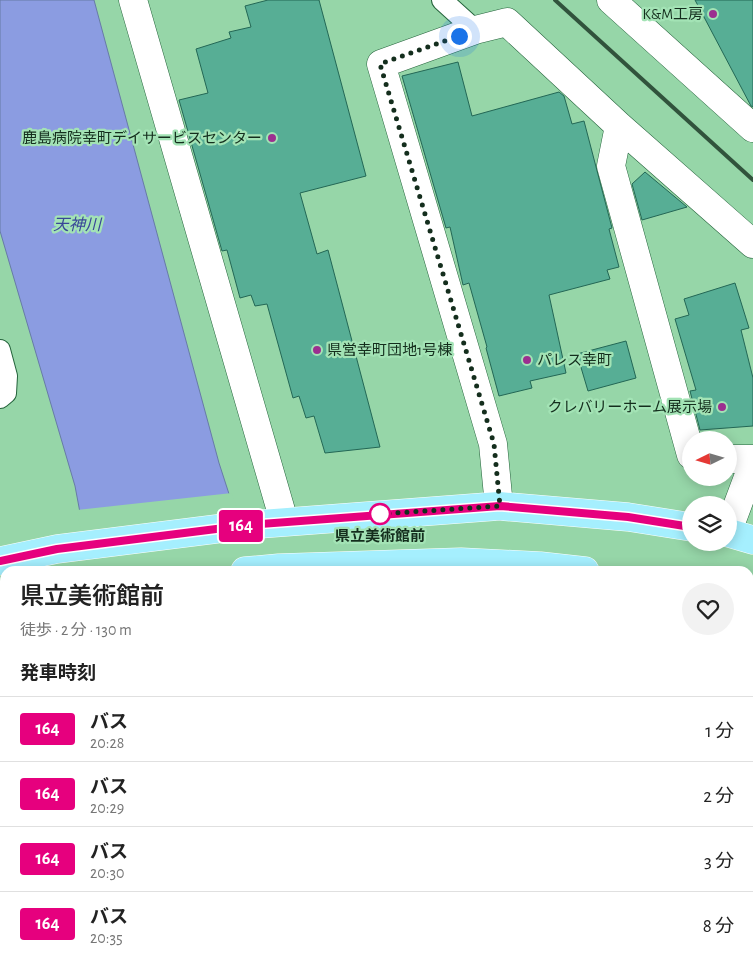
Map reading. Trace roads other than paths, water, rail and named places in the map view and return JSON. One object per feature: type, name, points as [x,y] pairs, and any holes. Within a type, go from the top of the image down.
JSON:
[{"type":"main road","points":[[0,561],[57,549],[284,521],[500,506],[628,517],[682,526]]},
{"type":"main road","points":[[737,534],[753,535]]},
{"type":"main road","points":[[737,535],[753,540]]},
{"type":"main road","points":[[340,566],[461,562],[540,566]]},
{"type":"street","points":[[133,0],[284,521]]},
{"type":"street","points":[[611,0],[753,128]]},
{"type":"street","points":[[500,506],[494,444],[380,64],[475,30],[507,22],[619,126],[753,244]]},
{"type":"street","points":[[619,126],[611,166],[684,431]]},
{"type":"street","points":[[738,460],[753,459]]},
{"type":"street","points":[[737,507],[753,464]]},
{"type":"lane","points":[[442,0],[475,30]]},
{"type":"lane","points":[[0,350],[7,376],[6,393],[0,398]]},
{"type":"water","name":"天神川","points":[[0,0],[94,0],[219,463],[252,566],[90,566],[75,486],[0,231]]},
{"type":"railway","points":[[555,0],[753,180]]},
{"type":"place","name":"K&M工房","points":[[713,14]]},
{"type":"place","name":"鹿島病院幸町デイサービスセンター","points":[[272,138]]},
{"type":"place","name":"県営幸町団地1号棟","points":[[317,350]]},
{"type":"place","name":"パレス幸町","points":[[527,360]]},
{"type":"place","name":"クレバリーホーム展示場","points":[[722,407]]},
{"type":"place","name":"県立美術館前","points":[[380,514]]}]
